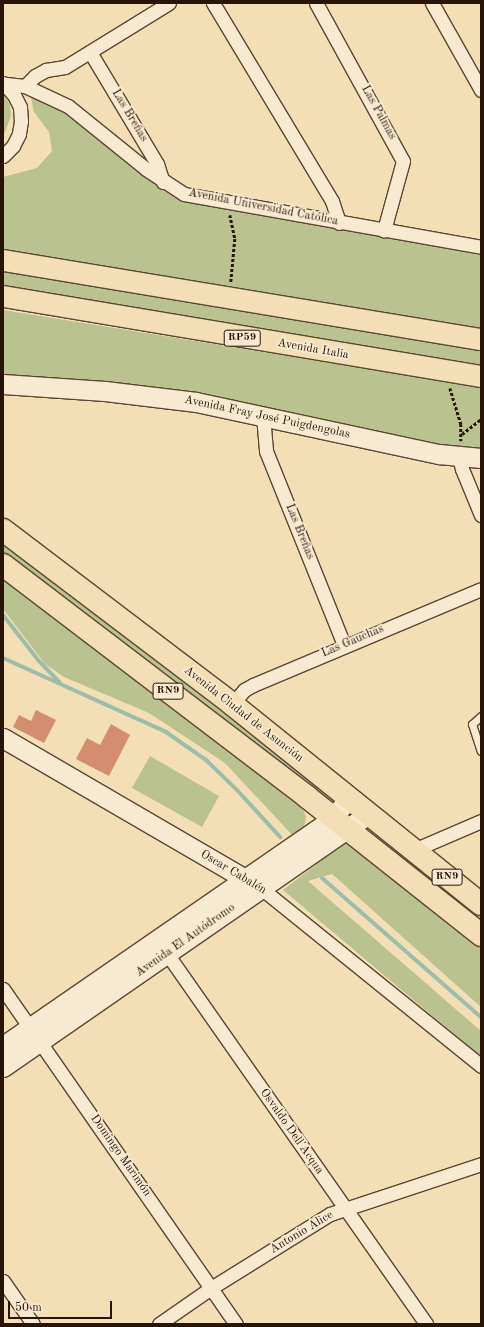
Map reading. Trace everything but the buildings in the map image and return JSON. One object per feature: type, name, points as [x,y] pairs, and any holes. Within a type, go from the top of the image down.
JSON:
[{"type":"highway","name":"Avenida Ciudad de Asunción","points":[[3,530],[232,704],[348,799],[369,814],[481,904]]},
{"type":"highway","name":"RN9","points":[[3,565],[340,823],[481,935]]},
{"type":"main road","points":[[3,260],[230,296],[481,339]]},
{"type":"main road","name":"Avenida Italia","points":[[3,296],[366,359],[481,376]]},
{"type":"street","points":[[25,86],[35,76],[46,70],[65,68],[169,3]]},
{"type":"street","points":[[213,3],[332,201],[339,223]]},
{"type":"street","name":"Las Palmas","points":[[316,3],[403,160],[384,230]]},
{"type":"street","points":[[432,3],[481,90]]},
{"type":"street","name":"Las Breñas","points":[[90,52],[157,164],[163,182]]},
{"type":"street","name":"Avenida Universidad Católica","points":[[4,84],[25,86],[68,106],[163,182],[184,194],[481,248]]},
{"type":"street","name":"Avenida Universidad Católica","points":[[3,156],[13,146],[19,134],[22,121],[20,107],[4,84]]},
{"type":"street","name":"Avenida Fray José Puigdengolas","points":[[3,384],[105,391],[196,402],[438,454],[481,458]]},
{"type":"street","name":"Las Breñas","points":[[263,416],[266,451],[344,645]]},
{"type":"street","points":[[459,456],[462,469],[481,516]]},
{"type":"street","name":"Las Gauchas","points":[[232,704],[244,690],[253,685],[344,645],[481,589]]},
{"type":"street","name":"Oscar Cabalén","points":[[3,738],[262,889],[481,1066]]},
{"type":"street","name":"Avenida El Autódromo","points":[[3,1067],[35,1035],[162,947],[262,889],[340,823],[348,799]]},
{"type":"street","name":"Avenida El Autódromo","points":[[162,947],[245,879],[340,823],[369,814]]},
{"type":"street","points":[[414,850],[481,821]]},
{"type":"street","name":"Osvaldo Dell'Acqua","points":[[162,947],[426,1324]]},
{"type":"street","name":"Domingo Marimón","points":[[3,989],[236,1324]]},
{"type":"street","name":"Avenida El Autódromo","points":[[3,1046],[35,1035]]},
{"type":"street","name":"Antonio Alice","points":[[160,1324],[211,1288],[330,1214],[344,1208],[481,1164]]},
{"type":"street","points":[[3,1281],[33,1324]]},
{"type":"lane","points":[[481,716],[472,724],[481,751]]},
{"type":"path","points":[[225,202],[235,239],[230,296]]},
{"type":"path","points":[[439,369],[449,386],[462,434],[459,456]]},
{"type":"path","points":[[462,434],[481,418]]},
{"type":"green space","points":[[3,93],[10,105],[11,116],[3,137]]},
{"type":"green space","points":[[36,96],[67,110],[166,192],[192,201],[481,255],[481,330],[3,251],[3,177],[37,168],[52,151],[49,132],[34,112],[31,98]]},
{"type":"green space","points":[[3,270],[481,350],[481,366],[3,287]]},
{"type":"green space","points":[[3,310],[481,387],[481,452],[3,379]]},
{"type":"green space","points":[[3,542],[339,800],[334,807],[3,552]]},
{"type":"green space","points":[[3,574],[302,807],[306,817],[304,828],[295,838],[225,763],[149,713],[64,677],[45,664],[3,609]]},
{"type":"green space","points":[[150,756],[219,796],[202,827],[132,788]]},
{"type":"green space","points":[[374,835],[454,900],[481,916],[481,927],[372,838]]},
{"type":"green space","points":[[343,844],[355,845],[481,945],[481,1007],[332,874],[308,881],[481,1031],[481,1057],[283,890]]},
{"type":"waterway","points":[[3,615],[39,661],[59,682]]},
{"type":"waterway","points":[[3,658],[166,732],[206,760],[237,790],[280,837]]},
{"type":"waterway","points":[[322,878],[481,1017]]}]
